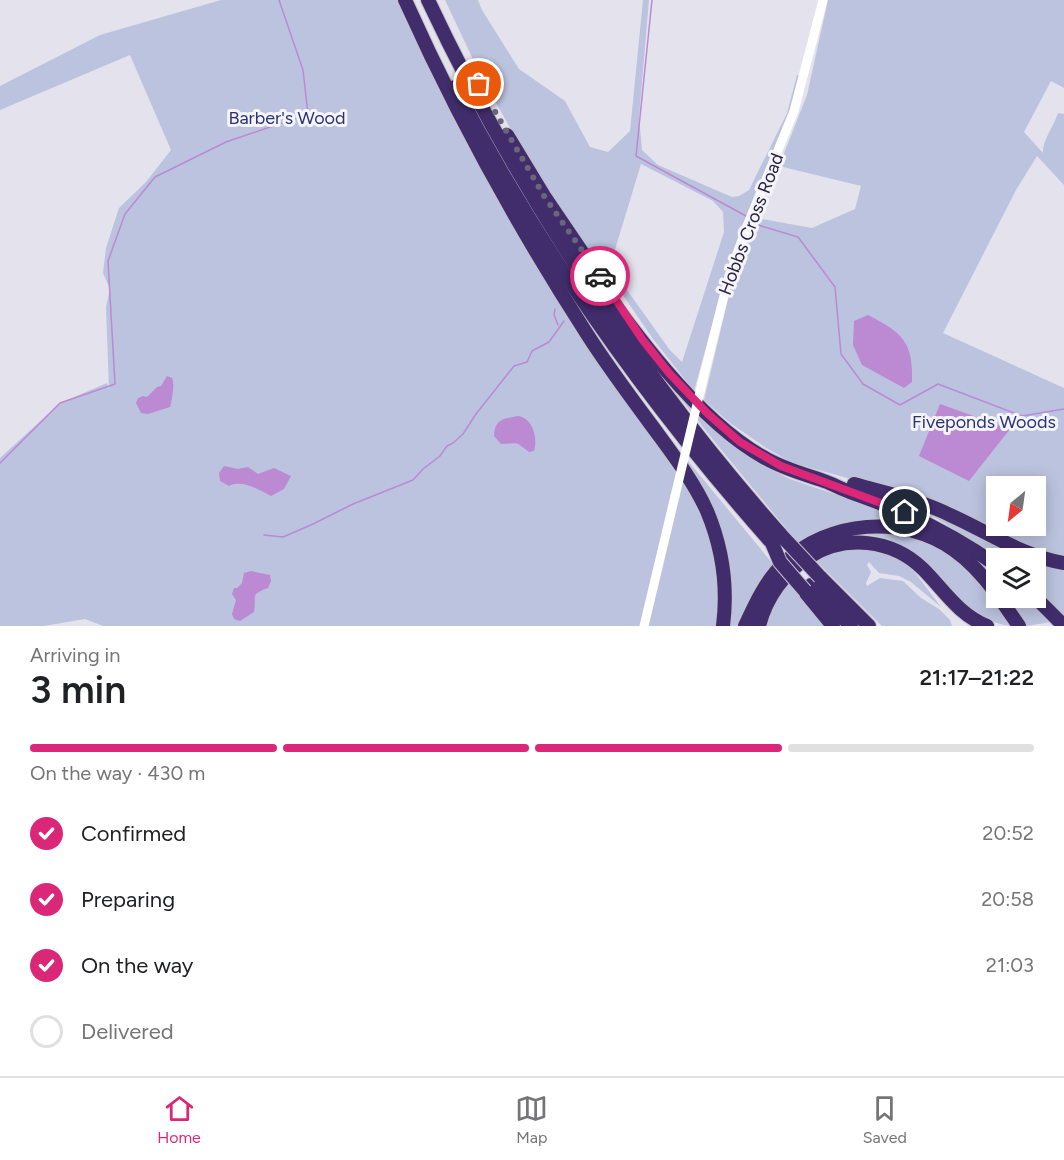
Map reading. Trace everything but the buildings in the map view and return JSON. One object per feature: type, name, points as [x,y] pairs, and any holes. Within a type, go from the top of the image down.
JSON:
[{"type":"highway","points":[[405,0],[455,107],[499,188],[574,314],[686,473],[709,516],[717,539],[723,572],[725,597],[723,626]]},
{"type":"highway","points":[[414,0],[468,111],[531,223],[595,320],[658,407],[705,467],[776,539],[780,562],[869,626]]},
{"type":"highway","points":[[428,0],[483,109],[541,210],[593,292],[647,368],[776,539],[812,584],[851,626]]},
{"type":"highway","points":[[437,0],[485,95],[524,163],[560,220],[642,339]]},
{"type":"highway","points":[[541,210],[556,223],[669,373],[699,405],[740,442],[781,466],[920,519],[986,558]]},
{"type":"highway","points":[[531,223],[537,246],[620,380]]},
{"type":"highway","points":[[825,481],[848,483],[914,500],[949,514],[1017,549],[1050,561],[1064,563]]},
{"type":"highway","points":[[745,626],[768,582],[796,552],[830,535],[866,526],[897,527],[916,531],[939,541],[963,557],[986,582]]},
{"type":"highway","points":[[759,626],[772,595],[794,567],[814,553],[852,542],[887,547],[909,558],[957,607],[987,626]]},
{"type":"highway","points":[[812,584],[833,626]]},
{"type":"highway","points":[[1006,608],[1018,626]]},
{"type":"highway","points":[[1046,608],[1064,625]]},
{"type":"highway","points":[[1057,626],[1064,625]]},
{"type":"street","name":"Hobbs Cross Road","points":[[644,626],[729,276],[794,111],[824,0]]},
{"type":"green space","name":"Barber's Wood","points":[[221,0],[398,0],[502,207],[560,302],[691,495],[709,534],[719,582],[716,626],[103,626],[85,619],[44,626],[0,626],[0,458],[60,403],[107,383],[109,390],[106,307],[110,289],[103,273],[106,248],[119,208],[146,182],[171,150],[130,55],[0,110],[0,86],[100,35]]},
{"type":"green space","points":[[445,0],[478,0],[519,69],[565,101],[590,147],[608,152],[630,131],[643,0],[649,0],[639,117],[642,150],[658,165],[732,197],[749,190],[787,113],[797,75],[803,76],[725,278],[694,391],[653,339],[532,167],[480,74]],"holes":[[[641,164],[713,201],[723,212],[724,232],[682,362],[669,349],[610,266]]]},
{"type":"green space","name":"Fiveponds Woods","points":[[828,0],[1064,0],[1064,88],[1051,81],[1024,132],[1043,153],[1044,144],[1058,113],[1064,114],[1064,185],[1037,156],[1016,190],[943,333],[1064,388],[1064,559],[1046,555],[1046,548],[1029,548],[1000,536],[1046,536],[1046,476],[986,476],[986,530],[887,489],[793,463],[766,448],[730,423],[704,400],[734,274],[756,218],[812,228],[855,209],[861,186],[779,166],[807,95]]},
{"type":"green space","points":[[662,375],[721,436],[763,466],[790,479],[893,514],[915,524],[879,518],[825,529],[798,543]]},
{"type":"green space","points":[[688,461],[773,564],[737,626],[727,626],[725,553],[687,467]]},
{"type":"green space","points":[[923,510],[1004,548],[986,549]]},
{"type":"green space","points":[[863,531],[887,531],[900,532],[936,546],[966,566],[986,589],[986,608],[999,608],[1010,626],[989,620],[970,608],[906,548],[886,539],[864,535],[836,539]]},
{"type":"green space","points":[[874,548],[907,562],[941,607],[911,582],[899,576],[879,573],[869,562],[867,565],[871,572],[867,586],[880,578],[903,581],[921,598],[939,609],[950,620],[952,626],[882,626],[814,559],[838,549]]},
{"type":"green space","points":[[1046,563],[1064,568],[1064,616],[1046,597]]},
{"type":"green space","points":[[788,581],[825,626],[765,626],[770,612]]},
{"type":"green space","points":[[1015,608],[1037,608],[1052,622],[1026,626]]},
{"type":"shaded area","points":[[868,315],[890,327],[908,348],[912,382],[904,388],[862,365],[853,345],[854,321]]},
{"type":"shaded area","points":[[167,376],[172,378],[173,384],[170,407],[148,414],[141,413],[136,403],[138,398],[147,397],[161,386]]},
{"type":"shaded area","points":[[940,404],[1010,429],[969,481],[919,456]]},
{"type":"shaded area","points":[[518,416],[527,420],[533,429],[534,451],[529,452],[516,443],[501,444],[494,436],[498,423]]},
{"type":"shaded area","points":[[224,466],[238,469],[248,467],[258,474],[274,468],[291,476],[284,489],[271,496],[250,486],[234,484],[229,486],[220,481],[219,473]]},
{"type":"shaded area","points":[[251,571],[270,575],[271,581],[268,588],[256,594],[254,612],[240,621],[234,619],[232,614],[236,600],[232,594],[234,588],[242,583],[244,573]]},
{"type":"waterway","points":[[0,463],[60,403],[115,384],[108,261],[125,214],[155,177],[226,142],[308,114],[303,70],[279,0]]},
{"type":"waterway","points":[[652,0],[636,156],[746,216]]},
{"type":"waterway","points":[[752,220],[761,226],[798,237],[835,287],[841,354],[863,384],[900,405],[938,384],[1022,416],[1064,409]]},
{"type":"waterway","points":[[555,309],[554,315],[558,325]]},
{"type":"waterway","points":[[264,535],[283,537],[353,504],[413,480],[440,456],[447,446],[463,434],[514,366],[527,362],[532,351],[549,342],[564,321]]},
{"type":"way so far","points":[[479,84],[544,196],[600,276]]},
{"type":"route","points":[[600,276],[633,322],[642,339],[669,373],[708,414],[740,442],[763,458],[781,466],[905,512]]}]
